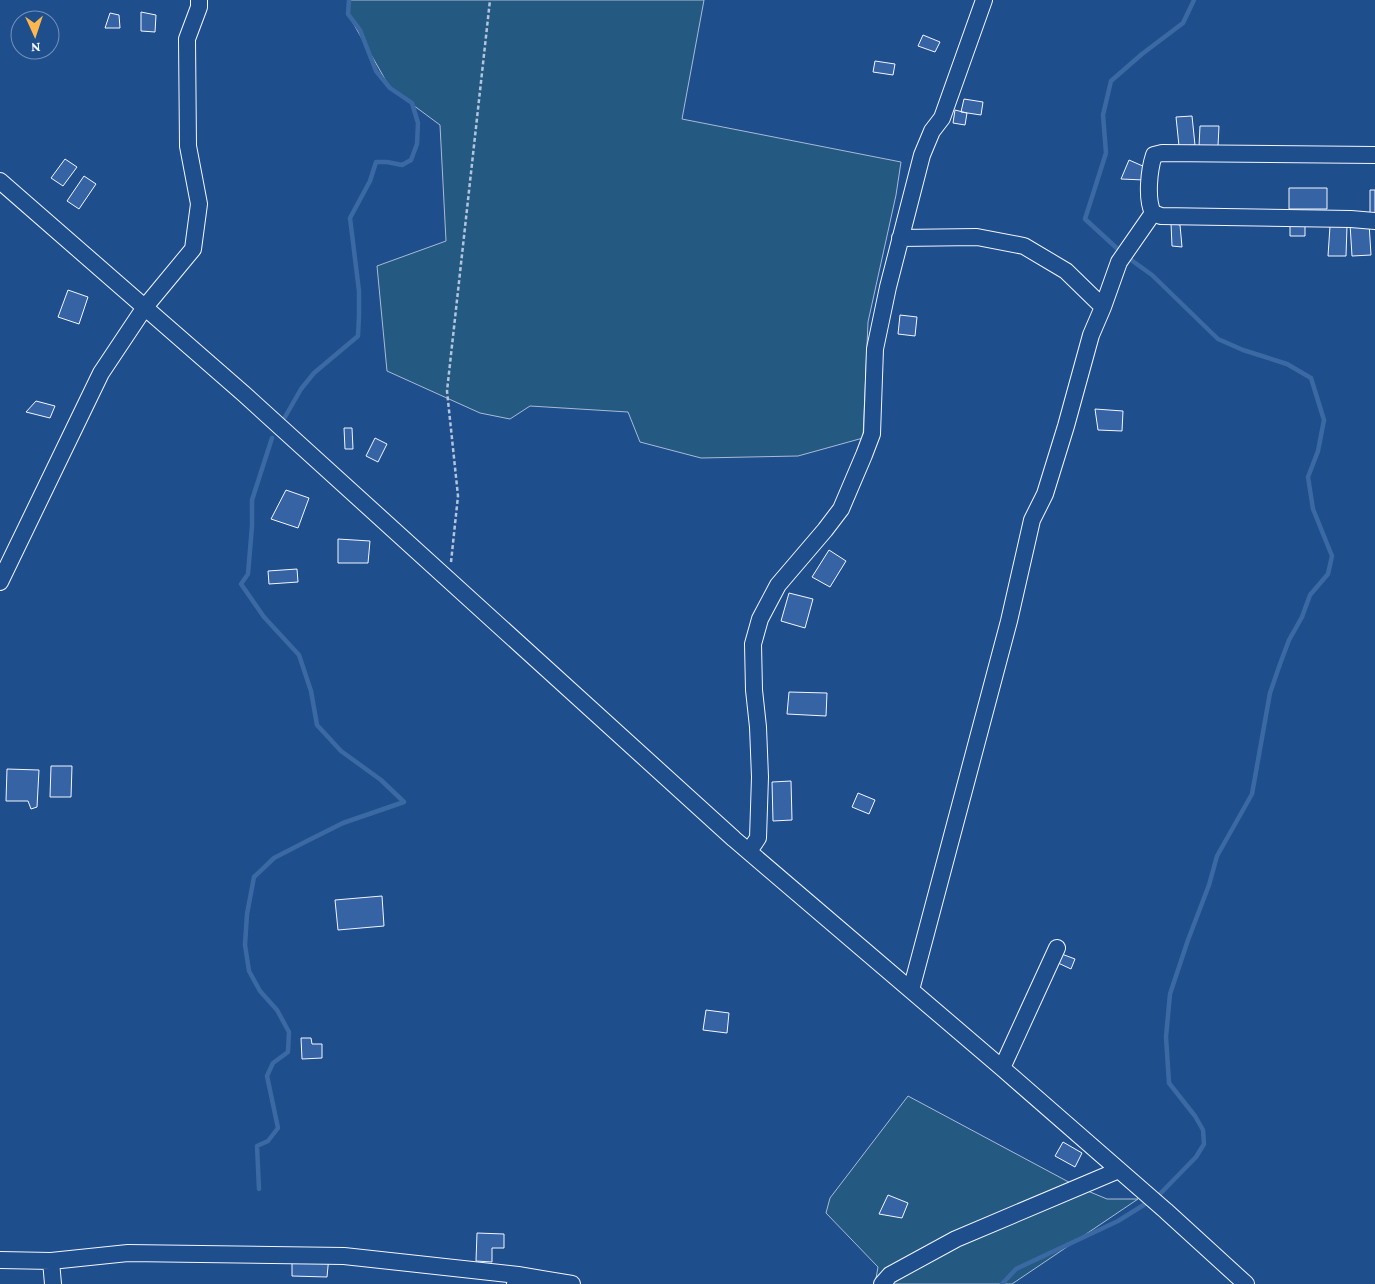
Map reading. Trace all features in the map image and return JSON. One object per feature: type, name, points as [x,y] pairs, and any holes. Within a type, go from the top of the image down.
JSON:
[{"type":"street","points":[[0,582],[101,373],[145,307],[193,249],[199,204],[188,146],[187,40],[200,7],[199,0]]},
{"type":"street","points":[[749,851],[758,838],[760,777],[753,644],[760,619],[778,585],[825,530],[841,508],[872,434],[875,349],[900,238],[922,155],[932,131],[942,118],[984,0]]},
{"type":"street","points":[[1375,156],[1154,154],[1151,163],[1148,205],[1153,214],[1161,216],[1375,221]]},
{"type":"street","points":[[0,181],[251,401],[749,851],[1120,1170],[1246,1284]]},
{"type":"street","points":[[911,990],[1008,620],[1032,520],[1044,494],[1066,426],[1091,334],[1123,256],[1153,214]]},
{"type":"street","points":[[900,238],[977,237],[1024,246],[1066,271],[1103,308]]},
{"type":"street","points":[[1002,1068],[1057,948]]},
{"type":"street","points":[[882,1284],[890,1275],[956,1239],[1120,1170]]},
{"type":"street","points":[[0,1260],[51,1261],[128,1252],[336,1256],[516,1280],[572,1284]]},
{"type":"street","points":[[51,1261],[53,1284]]},
{"type":"path","points":[[443,575],[452,561],[458,496],[447,390],[490,0]]},
{"type":"shaded area","points":[[349,0],[704,0],[682,119],[901,162],[896,195],[868,322],[863,438],[798,456],[701,458],[640,442],[628,412],[530,406],[510,419],[480,413],[387,371],[377,266],[446,241],[440,125],[390,88],[348,14]]},
{"type":"shaded area","points":[[908,1096],[1078,1187],[1107,1199],[1138,1199],[1012,1284],[875,1284],[878,1267],[826,1213],[830,1198]]},
{"type":"building","points":[[141,12],[156,15],[155,32],[141,31]]},
{"type":"building","points":[[110,13],[119,15],[120,28],[105,28]]},
{"type":"building","points":[[923,35],[940,42],[935,52],[918,46]]},
{"type":"building","points":[[875,61],[895,64],[893,75],[873,72]]},
{"type":"building","points":[[964,99],[983,102],[981,115],[961,112]]},
{"type":"building","points":[[955,110],[967,113],[965,125],[953,123]]},
{"type":"building","points":[[1192,116],[1195,145],[1179,146],[1176,117]]},
{"type":"building","points":[[1200,126],[1219,126],[1218,146],[1199,146]]},
{"type":"building","points":[[65,159],[77,167],[63,186],[51,178]]},
{"type":"building","points":[[1129,160],[1145,167],[1144,180],[1121,179]]},
{"type":"building","points":[[84,176],[96,184],[79,209],[67,201]]},
{"type":"building","points":[[1289,188],[1327,188],[1327,209],[1289,209]]},
{"type":"building","points":[[1370,190],[1375,190],[1375,214],[1370,214]]},
{"type":"building","points":[[1171,223],[1180,225],[1182,247],[1172,246]]},
{"type":"building","points":[[1369,223],[1371,255],[1352,256],[1350,224]]},
{"type":"building","points":[[1290,225],[1305,225],[1305,236],[1290,236]]},
{"type":"building","points":[[1330,226],[1347,226],[1346,256],[1328,256]]},
{"type":"building","points":[[68,290],[88,297],[79,324],[58,317]]},
{"type":"building","points":[[900,315],[917,317],[915,336],[898,334]]},
{"type":"building","points":[[36,401],[55,406],[50,418],[26,412]]},
{"type":"building","points":[[1095,409],[1123,411],[1122,431],[1098,430]]},
{"type":"building","points":[[344,428],[352,428],[353,449],[345,449]]},
{"type":"building","points":[[375,438],[387,444],[378,462],[366,456]]},
{"type":"building","points":[[286,490],[309,498],[298,528],[271,519]]},
{"type":"building","points":[[338,539],[370,541],[368,563],[338,563]]},
{"type":"building","points":[[829,550],[846,561],[830,587],[812,577]]},
{"type":"building","points":[[297,569],[298,582],[269,584],[268,571]]},
{"type":"building","points":[[789,593],[813,599],[805,628],[781,621]]},
{"type":"building","points":[[789,692],[827,693],[826,716],[787,714]]},
{"type":"building","points":[[51,766],[72,766],[71,797],[50,797]]},
{"type":"building","points":[[7,769],[39,770],[37,807],[31,809],[28,801],[6,801]]},
{"type":"building","points":[[791,781],[792,820],[773,821],[772,782]]},
{"type":"building","points":[[858,793],[875,800],[869,814],[852,807]]},
{"type":"building","points":[[382,896],[384,926],[338,930],[335,900]]},
{"type":"building","points":[[1059,953],[1075,959],[1071,969],[1056,962]]},
{"type":"building","points":[[706,1010],[729,1013],[727,1033],[703,1030]]},
{"type":"building","points":[[301,1038],[311,1038],[312,1044],[322,1044],[322,1058],[302,1059]]},
{"type":"building","points":[[1063,1142],[1082,1153],[1075,1167],[1055,1156]]},
{"type":"building","points":[[888,1195],[908,1203],[902,1218],[879,1214]]},
{"type":"building","points":[[477,1233],[504,1234],[504,1248],[492,1248],[492,1262],[476,1261]]},
{"type":"building","points":[[292,1255],[329,1256],[327,1277],[292,1276]]},
{"type":"waterway","points":[[285,417],[301,389],[314,373],[358,336],[359,291],[350,218],[370,181],[376,162],[402,165],[411,160],[417,144],[418,123],[412,103],[390,88],[376,71],[360,30],[348,14],[349,0]]},
{"type":"waterway","points":[[1121,252],[1085,219],[1106,153],[1103,115],[1111,81],[1142,54],[1183,23],[1194,0]]},
{"type":"waterway","points":[[1127,257],[1152,275],[1218,339],[1243,350],[1287,364],[1311,378],[1324,420],[1318,451],[1308,477],[1313,509],[1332,556],[1328,574],[1310,595],[1280,664],[1270,693],[1252,794],[1217,856],[1209,885],[1170,994],[1166,1037],[1169,1083],[1195,1116],[1203,1130],[1204,1144],[1196,1157],[1157,1197]]},
{"type":"waterway","points":[[259,1189],[257,1146],[268,1141],[278,1128],[267,1076],[273,1063],[288,1052],[289,1032],[277,1010],[260,991],[249,971],[245,945],[247,914],[254,877],[274,858],[307,841],[343,823],[404,802],[381,780],[341,751],[317,725],[311,691],[299,655],[264,617],[241,584],[248,574],[252,500],[272,438]]},
{"type":"waterway","points":[[1002,1284],[1016,1269],[1118,1221],[1150,1201]]}]
